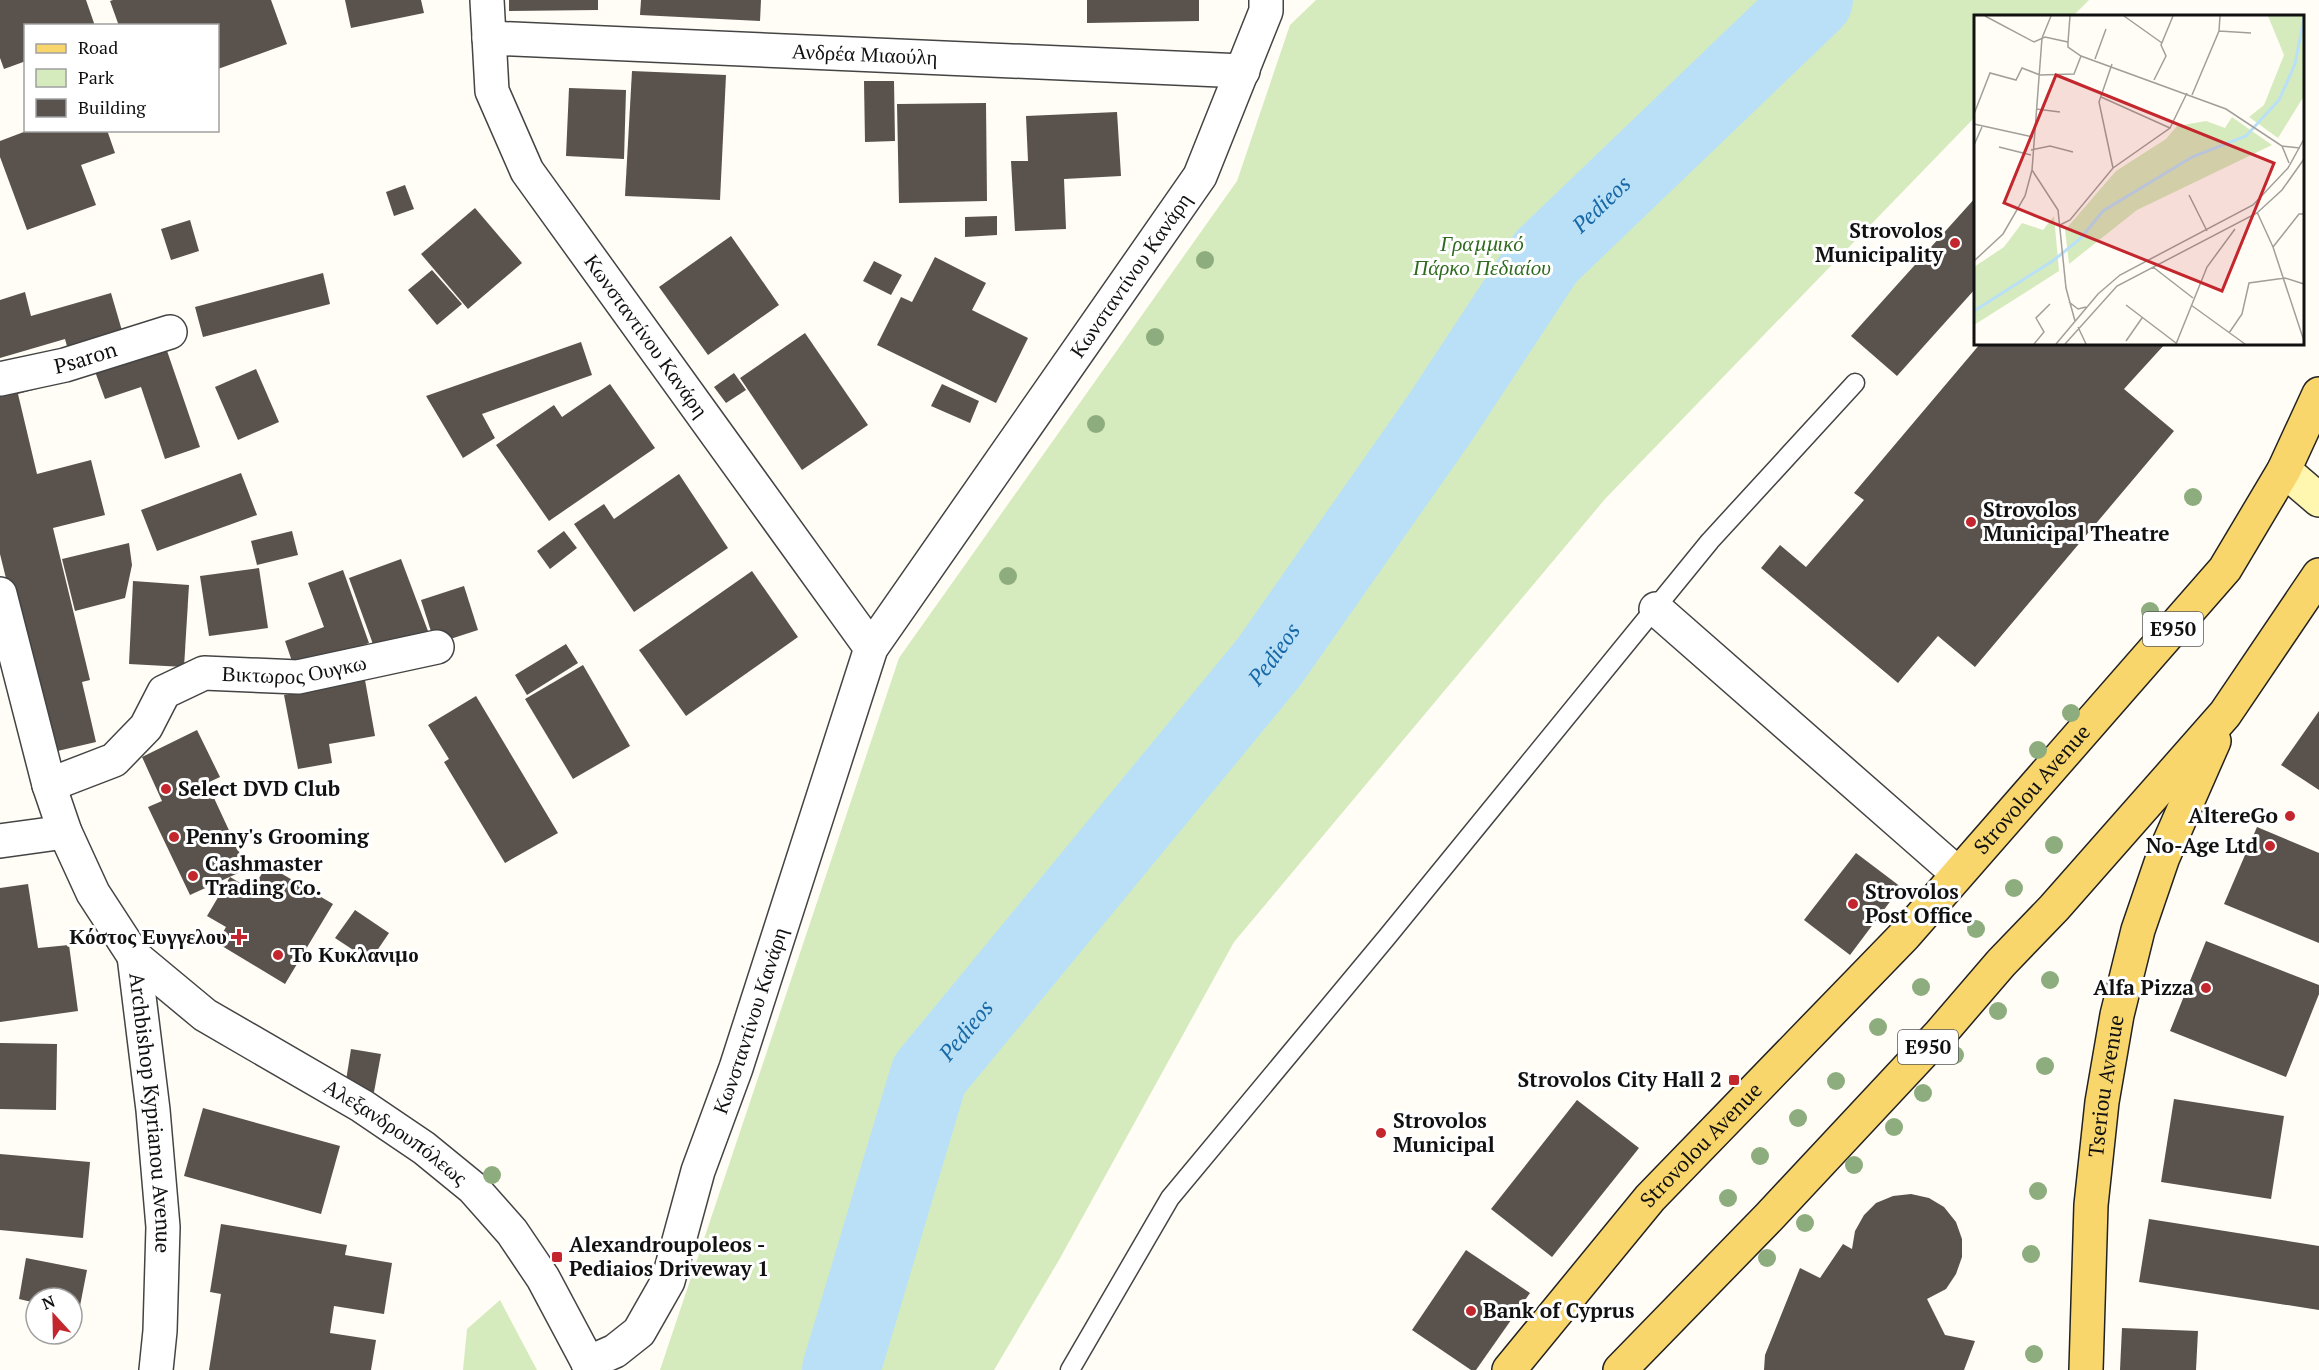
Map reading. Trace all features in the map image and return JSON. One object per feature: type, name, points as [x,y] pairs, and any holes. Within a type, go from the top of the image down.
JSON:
[{"type":"main road","name":"Strovolou Avenue","points":[[1509,1370],[1650,1198],[1905,935],[2225,569],[2284,470],[2319,394]]},
{"type":"main road","points":[[2284,470],[2319,500]]},
{"type":"main road","name":"E950","points":[[1620,1370],[1769,1217],[1940,1034],[2225,714],[2319,575]]},
{"type":"main road","name":"Tseriou Avenue","points":[[2086,1370],[2091,1204],[2102,1102],[2117,1016],[2138,930],[2163,857],[2225,714]]},
{"type":"street","name":"Κωνσταντίνου Κανάρη","points":[[487,0],[492,92],[527,171],[871,648]]},
{"type":"street","name":"Κωνσταντίνου Κανάρη","points":[[590,1366],[615,1351],[639,1332],[668,1281],[698,1171],[736,1068],[871,648],[1200,176],[1266,12],[1266,0]]},
{"type":"street","name":"Ανδρέα Μιαούλη","points":[[489,38],[1243,71]]},
{"type":"street","name":"Psaron","points":[[0,379],[65,365],[170,332]]},
{"type":"street","name":"Archbishop Kyprianou Avenue","points":[[0,594],[8,658],[65,832],[93,893],[134,956],[153,1110],[163,1227],[160,1331],[156,1370]]},
{"type":"street","points":[[1656,609],[1957,873]]},
{"type":"street","name":"Βικτωρος Ουγκω","points":[[49,785],[114,760],[146,726],[164,692],[204,673],[298,677],[437,647]]},
{"type":"street","points":[[0,841],[65,832]]},
{"type":"street","name":"Αλεξανδρουπόλεως","points":[[134,956],[205,1015],[362,1106],[424,1148],[473,1188],[512,1232],[543,1278],[590,1366]]},
{"type":"lane","points":[[1070,1370],[1170,1198],[1387,937],[1710,541],[1855,383]]},
{"type":"green space","name":"Γραμμικό Πάρκο Πεδιαίου","points":[[1316,0],[2089,0],[2074,15],[1974,15],[1974,118],[1605,499],[1234,942],[1059,1260],[994,1370],[660,1370],[899,658],[1237,181],[1290,25]]},
{"type":"green space","points":[[500,1300],[537,1370],[463,1370],[467,1329]]},
{"type":"building","points":[[0,0],[86,0],[94,24],[24,24],[24,62],[4,69],[0,58]]},
{"type":"building","points":[[271,0],[287,44],[219,69],[219,24],[118,24],[110,1]]},
{"type":"building","points":[[345,0],[421,0],[424,13],[351,28]]},
{"type":"building","points":[[509,0],[598,0],[598,10],[509,11]]},
{"type":"building","points":[[641,0],[761,0],[760,21],[640,15]]},
{"type":"building","points":[[1087,0],[1199,0],[1199,21],[1087,23]]},
{"type":"building","points":[[632,71],[726,75],[720,200],[625,196]]},
{"type":"building","points":[[864,81],[894,81],[895,141],[865,142]]},
{"type":"building","points":[[569,88],[626,90],[624,159],[566,156]]},
{"type":"building","points":[[986,103],[987,201],[899,203],[897,104]]},
{"type":"building","points":[[1117,112],[1121,176],[1064,179],[1066,229],[1015,231],[1011,161],[1028,161],[1026,116]]},
{"type":"building","points":[[24,132],[108,132],[115,153],[81,165],[96,205],[27,230],[0,157],[0,141]]},
{"type":"building","points":[[405,185],[414,209],[394,216],[386,192]]},
{"type":"building","name":"Strovolos Municipality","points":[[1974,199],[1974,290],[1897,376],[1851,336]]},
{"type":"building","points":[[475,208],[522,263],[468,309],[421,254]]},
{"type":"building","points":[[997,216],[997,235],[965,237],[965,217]]},
{"type":"building","points":[[190,220],[199,251],[171,260],[161,229]]},
{"type":"building","points":[[731,236],[779,305],[708,355],[659,287]]},
{"type":"building","points":[[935,257],[986,283],[972,310],[1028,338],[996,403],[877,345],[901,297],[912,302]]},
{"type":"building","points":[[874,261],[902,275],[891,295],[863,281]]},
{"type":"building","points":[[432,270],[462,304],[437,325],[408,290]]},
{"type":"building","points":[[323,273],[330,304],[203,337],[195,307]]},
{"type":"building","points":[[25,292],[31,316],[111,293],[125,341],[70,357],[65,339],[0,358],[0,300]]},
{"type":"building","points":[[805,333],[868,425],[802,470],[740,378]]},
{"type":"building","points":[[164,342],[200,447],[165,459],[141,387],[105,399],[93,366]]},
{"type":"building","points":[[581,342],[592,375],[482,414],[495,438],[463,458],[426,396]]},
{"type":"building","name":"Strovolos Municipal Theatre","points":[[1979,345],[2164,345],[2124,389],[2174,431],[1975,667],[1938,636],[1898,683],[1761,568],[1780,545],[1806,567],[1864,500],[1854,493]]},
{"type":"building","points":[[256,369],[279,422],[238,440],[215,387]]},
{"type":"building","points":[[734,373],[746,390],[726,403],[714,387]]},
{"type":"building","points":[[50,377],[52,385],[18,394],[37,474],[91,460],[105,515],[53,528],[90,680],[82,682],[96,742],[49,753],[0,554],[0,389]]},
{"type":"building","points":[[610,384],[655,448],[549,521],[496,445],[554,405],[562,417]]},
{"type":"building","points":[[942,384],[979,401],[970,423],[931,406]]},
{"type":"building","points":[[241,473],[257,515],[157,551],[141,510]]},
{"type":"building","points":[[679,474],[728,548],[634,612],[574,524],[604,504],[614,519]]},
{"type":"building","points":[[292,531],[298,555],[257,565],[251,541]]},
{"type":"building","points":[[564,531],[577,548],[550,569],[537,551]]},
{"type":"building","points":[[129,543],[132,565],[125,598],[75,611],[62,559]]},
{"type":"building","points":[[401,559],[431,639],[378,658],[349,578]]},
{"type":"building","points":[[259,568],[268,628],[209,636],[200,576]]},
{"type":"building","points":[[343,570],[369,643],[295,670],[285,641],[324,627],[308,583]]},
{"type":"building","points":[[752,571],[798,637],[686,716],[639,650]]},
{"type":"building","points":[[133,581],[189,585],[184,667],[129,664]]},
{"type":"building","points":[[464,586],[478,630],[435,644],[421,600]]},
{"type":"building","points":[[566,644],[578,663],[527,695],[515,675]]},
{"type":"building","points":[[583,665],[630,746],[573,779],[525,699]]},
{"type":"building","points":[[365,680],[375,736],[329,744],[332,763],[298,769],[284,695]]},
{"type":"building","points":[[476,696],[558,833],[505,863],[444,762],[449,759],[428,725]]},
{"type":"building","points":[[2319,711],[2319,790],[2281,765]]},
{"type":"building","points":[[197,730],[220,777],[207,783],[247,869],[190,895],[148,807],[162,801],[142,757]]},
{"type":"building","points":[[2257,827],[2319,853],[2319,943],[2224,904]]},
{"type":"building","name":"Strovolos Post Office","points":[[1856,853],[1901,887],[1850,955],[1804,920]]},
{"type":"building","points":[[267,865],[333,904],[285,984],[217,943],[226,927],[207,916],[230,877],[252,890]]},
{"type":"building","points":[[28,884],[38,948],[69,945],[78,1011],[0,1022],[0,888]]},
{"type":"building","points":[[355,910],[389,933],[370,961],[335,938]]},
{"type":"building","points":[[2206,941],[2319,985],[2319,994],[2286,1077],[2170,1031]]},
{"type":"building","points":[[0,1043],[57,1044],[56,1110],[0,1109]]},
{"type":"building","points":[[351,1049],[381,1054],[374,1092],[345,1087]]},
{"type":"building","points":[[2174,1099],[2284,1116],[2271,1199],[2161,1182]]},
{"type":"building","points":[[1577,1100],[1639,1148],[1552,1257],[1491,1209]]},
{"type":"building","points":[[203,1108],[340,1146],[321,1214],[184,1176]]},
{"type":"building","points":[[0,1154],[90,1162],[83,1238],[0,1230]]},
{"type":"building","points":[[1911,1194],[1929,1198],[1944,1207],[1956,1222],[1962,1239],[1962,1257],[1956,1274],[1946,1289],[1927,1299],[1945,1335],[1975,1341],[1964,1370],[1764,1370],[1765,1355],[1800,1268],[1820,1278],[1843,1244],[1852,1249],[1855,1231],[1864,1215],[1876,1203],[1893,1196]]},
{"type":"building","points":[[2149,1219],[2319,1246],[2319,1310],[2139,1282]]},
{"type":"building","points":[[221,1224],[347,1245],[345,1255],[392,1263],[384,1314],[334,1306],[330,1333],[376,1340],[371,1370],[209,1370],[221,1294],[210,1292]]},
{"type":"building","name":"Bank of Cyprus","points":[[1466,1250],[1530,1293],[1476,1370],[1471,1370],[1412,1330]]},
{"type":"building","points":[[26,1258],[87,1270],[84,1286],[24,1286],[24,1300],[19,1299]]},
{"type":"building","points":[[2122,1328],[2198,1331],[2196,1370],[2120,1370]]},
{"type":"waterway","name":"Pedieos","points":[[841,1370],[929,1075],[1269,662],[1440,418],[1546,257],[1814,0]]},
{"type":"place","name":"Strovolos Municipality","points":[[1955,243]]},
{"type":"place","name":"Strovolos Municipal Theatre","points":[[1971,522]]},
{"type":"place","name":"Select DVD Club","points":[[166,789]]},
{"type":"place","name":"AltereGo","points":[[2290,816]]},
{"type":"place","name":"Penny's Grooming","points":[[174,837]]},
{"type":"place","name":"No-Age Ltd","points":[[2270,846]]},
{"type":"place","name":"Cashmaster Trading Co.","points":[[193,876]]},
{"type":"place","name":"Strovolos Post Office","points":[[1853,904]]},
{"type":"place","name":"Κόστος Ευγγελου","points":[[239,937]]},
{"type":"place","name":"Το Κυκλανιμο","points":[[278,955]]},
{"type":"place","name":"Alfa Pizza","points":[[2206,988]]},
{"type":"place","name":"Strovolos City Hall 2","points":[[1734,1080]]},
{"type":"place","name":"Strovolos Municipal","points":[[1381,1133]]},
{"type":"place","name":"Alexandroupoleos - Pediaios Driveway 1","points":[[557,1257]]},
{"type":"place","name":"Bank of Cyprus","points":[[1471,1311]]}]
